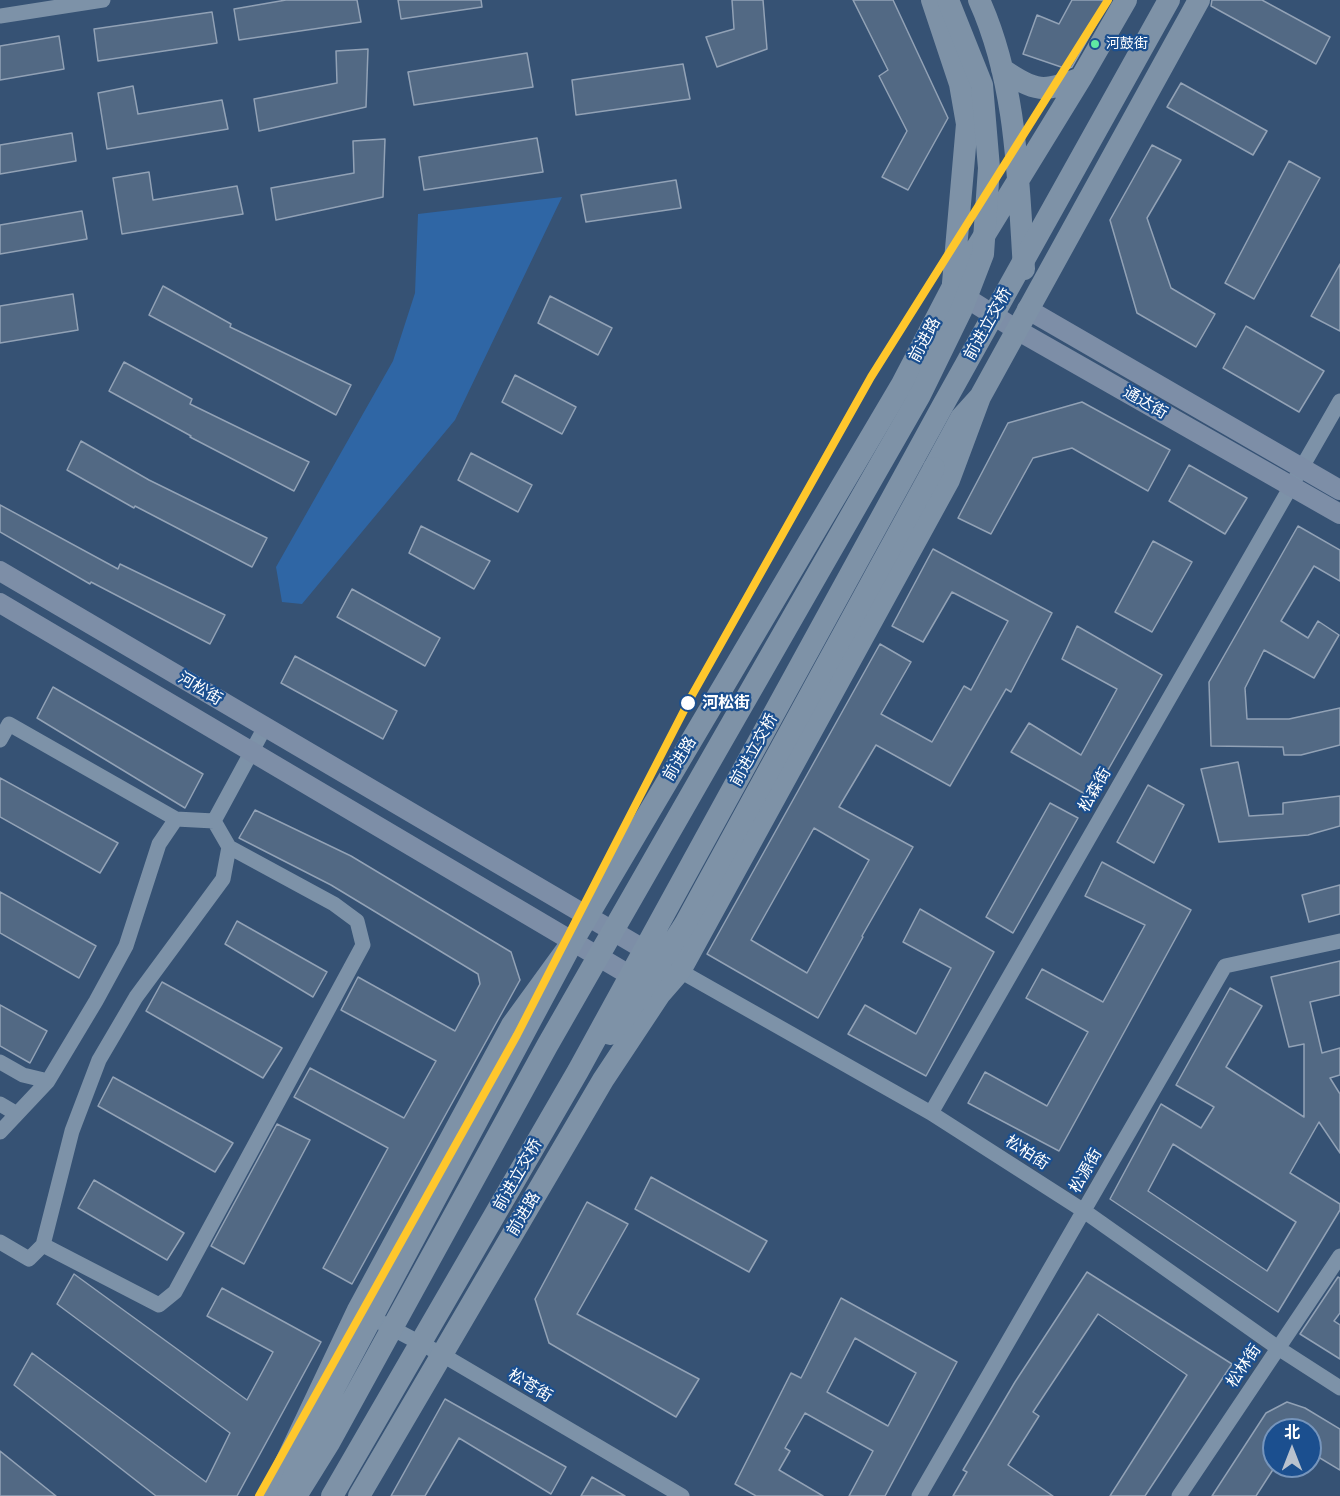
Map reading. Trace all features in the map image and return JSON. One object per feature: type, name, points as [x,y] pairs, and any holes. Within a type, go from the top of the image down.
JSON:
[{"type":"highway","points":[[932,0],[960,84],[967,124],[952,288]]},
{"type":"highway","name":"前进立交桥","points":[[296,1496],[329,1443],[547,1046],[920,395],[961,311],[983,254],[989,168],[982,86],[948,0]]},
{"type":"highway","points":[[979,0],[1002,69],[1015,131],[1027,309]]},
{"type":"highway","name":"前进路","points":[[270,1496],[358,1310],[512,1025],[573,941],[902,384],[952,288],[1081,78],[1126,0]]},
{"type":"highway","name":"前进立交桥","points":[[332,1496],[578,1071],[1169,0]]},
{"type":"highway","name":"前进路","points":[[359,1496],[603,1080],[660,994],[680,970],[949,480],[980,397],[1199,0]]},
{"type":"highway","points":[[1002,69],[1015,79],[1044,89],[1057,88],[1081,78]]},
{"type":"highway","name":"前进路","points":[[578,1071],[625,1017],[685,924],[961,418],[980,397]]},
{"type":"highway","points":[[286,1496],[310,1433],[573,941]]},
{"type":"main road","name":"通达街","points":[[952,288],[1017,330],[1340,514]]},
{"type":"main road","name":"通达街","points":[[1027,309],[1340,490]]},
{"type":"main road","name":"河松街","points":[[0,571],[680,970]]},
{"type":"main road","name":"河松街","points":[[0,603],[660,994]]},
{"type":"street","points":[[0,16],[103,0]]},
{"type":"street","name":"松森街","points":[[931,1113],[1340,401]]},
{"type":"street","points":[[0,740],[9,724],[176,819],[214,821]]},
{"type":"street","points":[[214,821],[265,727]]},
{"type":"street","points":[[0,1132],[48,1081],[96,1001],[126,946],[159,844],[176,819]]},
{"type":"street","points":[[43,1245],[159,1305],[175,1292],[363,945],[357,921],[334,904],[229,847],[214,821]]},
{"type":"street","points":[[0,1242],[29,1259],[43,1245],[72,1131],[99,1060],[136,997],[223,879],[229,847]]},
{"type":"street","name":"松源街","points":[[919,1496],[1225,966],[1340,941]]},
{"type":"street","name":"松柏街","points":[[680,970],[931,1113],[1084,1211],[1340,1389]]},
{"type":"street","points":[[0,1062],[23,1075],[48,1081]]},
{"type":"street","points":[[0,1104],[17,1114]]},
{"type":"street","name":"松林街","points":[[1179,1496],[1340,1256]]},
{"type":"street","name":"松苍街","points":[[358,1310],[441,1354],[682,1496]]},
{"type":"shaded area","points":[[562,197],[455,420],[302,604],[282,602],[276,567],[393,361],[415,293],[418,214]]},
{"type":"building","points":[[286,0],[357,0],[361,22],[239,40],[234,9]]},
{"type":"building","points":[[398,0],[481,0],[482,7],[401,19]]},
{"type":"building","points":[[732,0],[763,0],[767,49],[717,67],[706,37],[734,29]]},
{"type":"building","points":[[853,0],[893,0],[948,118],[908,190],[882,177],[907,131],[879,76],[888,70]]},
{"type":"building","points":[[1072,0],[1110,0],[1072,67],[1067,69],[1023,54],[1037,15],[1059,24]]},
{"type":"building","points":[[1212,0],[1262,0],[1330,37],[1316,64],[1211,6]]},
{"type":"building","points":[[212,12],[217,43],[98,61],[94,29]]},
{"type":"building","points":[[59,36],[64,69],[0,80],[0,46]]},
{"type":"building","points":[[368,49],[366,107],[259,131],[254,99],[337,83],[336,51]]},
{"type":"building","points":[[527,53],[533,87],[414,105],[408,72]]},
{"type":"building","points":[[683,64],[690,99],[576,115],[572,80]]},
{"type":"building","points":[[1181,83],[1267,131],[1253,155],[1167,107]]},
{"type":"building","points":[[133,86],[138,114],[222,100],[228,129],[107,149],[98,93]]},
{"type":"building","points":[[72,133],[76,161],[0,174],[0,145]]},
{"type":"building","points":[[537,138],[543,172],[424,190],[419,157]]},
{"type":"building","points":[[385,139],[383,197],[276,220],[271,188],[354,173],[353,141]]},
{"type":"building","points":[[1152,145],[1181,160],[1147,218],[1171,288],[1215,314],[1196,347],[1137,313],[1110,220]]},
{"type":"building","points":[[1289,161],[1320,178],[1254,299],[1225,283]]},
{"type":"building","points":[[149,172],[153,200],[237,186],[243,214],[122,234],[113,178]]},
{"type":"building","points":[[676,180],[681,208],[586,222],[581,195]]},
{"type":"building","points":[[82,211],[87,239],[0,254],[0,225]]},
{"type":"building","points":[[1340,264],[1340,331],[1311,316]]},
{"type":"building","points":[[163,286],[231,324],[230,327],[351,385],[336,415],[149,315]]},
{"type":"building","points":[[73,294],[78,330],[0,343],[0,306]]},
{"type":"building","points":[[550,296],[612,328],[598,355],[538,323]]},
{"type":"building","points":[[1246,326],[1324,371],[1299,412],[1223,368]]},
{"type":"building","points":[[124,362],[192,399],[190,404],[309,462],[294,491],[190,437],[109,391]]},
{"type":"building","points":[[515,375],[576,407],[562,434],[502,402]]},
{"type":"building","points":[[1082,402],[1170,450],[1148,491],[1072,448],[1033,458],[991,534],[958,518],[1008,423]]},
{"type":"building","points":[[81,441],[149,480],[267,538],[252,567],[135,506],[134,508],[67,470]]},
{"type":"building","points":[[471,453],[532,485],[518,512],[458,480]]},
{"type":"building","points":[[1189,465],[1247,498],[1225,534],[1169,501]]},
{"type":"building","points":[[0,505],[118,569],[120,564],[225,615],[210,644],[91,582],[90,584],[0,532]]},
{"type":"building","points":[[421,526],[490,561],[474,589],[409,553]]},
{"type":"building","points":[[1298,526],[1340,550],[1340,581],[1314,566],[1281,621],[1308,638],[1318,621],[1339,635],[1314,678],[1264,650],[1245,688],[1247,719],[1289,719],[1340,708],[1340,745],[1301,755],[1284,755],[1283,747],[1211,746],[1209,682]]},
{"type":"building","points":[[1153,541],[1192,562],[1152,632],[1115,612]]},
{"type":"building","points":[[933,549],[1052,613],[1011,692],[1006,689],[950,786],[876,745],[839,807],[913,847],[818,1018],[707,954],[880,644],[911,662],[881,714],[932,742],[964,686],[971,690],[1008,621],[952,592],[923,642],[892,626]],"holes":[[[814,828],[869,860],[807,973],[751,940]]]},
{"type":"building","points":[[352,589],[440,638],[425,666],[337,617]]},
{"type":"building","points":[[1077,626],[1162,675],[1092,798],[1011,752],[1029,723],[1081,755],[1117,689],[1062,659]]},
{"type":"building","points":[[295,656],[397,711],[383,739],[281,683]]},
{"type":"building","points":[[53,687],[203,774],[185,808],[37,718]]},
{"type":"building","points":[[1238,762],[1249,816],[1283,814],[1283,803],[1340,796],[1340,826],[1308,835],[1219,842],[1201,769]]},
{"type":"building","points":[[0,778],[118,843],[100,873],[0,817]]},
{"type":"building","points":[[1148,785],[1184,805],[1154,863],[1117,842]]},
{"type":"building","points":[[1050,803],[1078,818],[1013,933],[986,917]]},
{"type":"building","points":[[255,810],[351,856],[511,952],[520,980],[352,1284],[323,1268],[388,1148],[294,1097],[310,1068],[404,1118],[436,1061],[341,1010],[358,977],[455,1031],[480,984],[478,974],[331,885],[239,838]]},
{"type":"building","points":[[1102,862],[1191,910],[1059,1151],[968,1103],[985,1072],[1047,1106],[1088,1032],[1026,998],[1042,969],[1103,1002],[1145,925],[1085,896]]},
{"type":"building","points":[[1340,885],[1340,914],[1309,922],[1302,895]]},
{"type":"building","points":[[0,892],[96,946],[79,978],[0,933]]},
{"type":"building","points":[[920,909],[994,952],[926,1076],[848,1034],[865,1005],[916,1034],[951,968],[903,942]]},
{"type":"building","points":[[237,921],[327,972],[313,997],[225,944]]},
{"type":"building","points":[[1340,961],[1340,995],[1310,1002],[1322,1053],[1340,1048],[1340,1075],[1330,1078],[1340,1094],[1340,1153],[1319,1122],[1290,1173],[1340,1204],[1340,1210],[1278,1312],[1110,1199],[1161,1104],[1201,1128],[1214,1107],[1176,1085],[1230,988],[1262,1006],[1226,1067],[1304,1117],[1304,1044],[1289,1047],[1271,977]],"holes":[[[1173,1144],[1296,1222],[1267,1271],[1148,1191]]]},
{"type":"building","points":[[162,982],[282,1048],[263,1078],[146,1011]]},
{"type":"building","points":[[0,1005],[47,1031],[30,1063],[0,1046]]},
{"type":"building","points":[[113,1077],[233,1143],[215,1172],[98,1106]]},
{"type":"building","points":[[277,1124],[310,1140],[244,1264],[211,1246]]},
{"type":"building","points":[[651,1177],[767,1241],[749,1272],[635,1209]]},
{"type":"building","points":[[94,1180],[184,1233],[167,1260],[78,1208]]},
{"type":"building","points":[[587,1202],[628,1224],[577,1314],[699,1379],[676,1417],[549,1343],[535,1299]]},
{"type":"building","points":[[1087,1272],[1232,1364],[1145,1496],[1110,1496],[1187,1375],[1098,1314],[1033,1412],[1039,1416],[1008,1465],[1053,1496],[953,1496],[967,1472],[963,1470],[1015,1382]]},
{"type":"building","points":[[74,1274],[247,1400],[273,1352],[207,1316],[222,1288],[321,1342],[237,1496],[156,1496],[14,1385],[32,1353],[206,1482],[230,1433],[57,1304]]},
{"type":"building","points":[[1338,1277],[1340,1278],[1340,1313],[1334,1321],[1340,1325],[1340,1359],[1300,1334]]},
{"type":"building","points":[[841,1298],[957,1362],[885,1496],[849,1496],[873,1451],[805,1413],[785,1448],[790,1451],[779,1470],[823,1496],[756,1496],[735,1484],[791,1373],[801,1378]],"holes":[[[855,1338],[916,1373],[888,1426],[827,1392]]]},
{"type":"building","points":[[445,1399],[566,1467],[551,1494],[459,1438],[425,1496],[391,1496]]},
{"type":"building","points":[[1287,1402],[1305,1408],[1322,1418],[1263,1418],[1266,1413]]},
{"type":"building","points":[[1322,1418],[1340,1429],[1340,1470],[1322,1459]]},
{"type":"building","points":[[1262,1419],[1262,1478],[1268,1478],[1256,1496],[1212,1496]]},
{"type":"building","points":[[0,1451],[56,1496],[0,1496]]},
{"type":"building","points":[[592,1477],[625,1496],[581,1496]]},
{"type":"transit line","points":[[259,1496],[517,1035],[691,697],[871,377],[1108,0]]},
{"type":"place","name":"河鼓街","points":[[1095,44]]},
{"type":"place","name":"河松街","points":[[688,703]]}]
